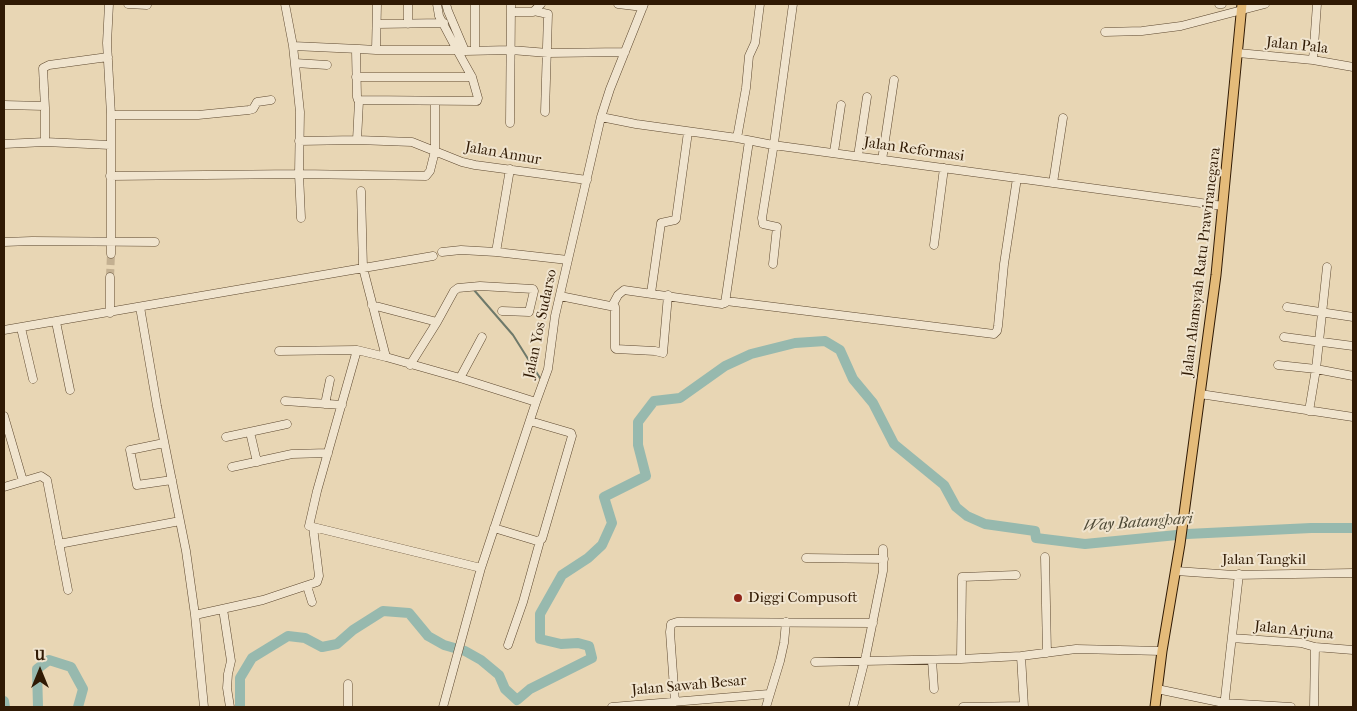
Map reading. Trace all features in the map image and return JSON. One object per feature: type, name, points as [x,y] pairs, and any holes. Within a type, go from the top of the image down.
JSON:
[{"type":"main road","name":"Jalan Alamsyah Ratu Prawiranegara","points":[[1154,707],[1180,544],[1216,275],[1242,7]]},
{"type":"street","points":[[109,4],[111,254]]},
{"type":"street","points":[[128,4],[147,5]]},
{"type":"street","points":[[285,4],[293,46],[300,112],[299,174],[301,218]]},
{"type":"street","points":[[376,50],[377,4]]},
{"type":"street","points":[[408,4],[408,24]]},
{"type":"street","points":[[360,101],[477,101],[472,77],[439,16],[436,4]]},
{"type":"street","points":[[446,4],[465,50]]},
{"type":"street","points":[[475,4],[475,50]]},
{"type":"street","points":[[534,11],[541,4]]},
{"type":"street","points":[[618,4],[644,5]]},
{"type":"street","points":[[737,138],[746,88],[749,56],[754,43],[760,4]]},
{"type":"street","points":[[773,264],[777,227],[763,224],[762,222],[794,4]]},
{"type":"street","points":[[1105,32],[1142,31],[1181,26],[1242,7],[1265,4]]},
{"type":"street","points":[[1313,60],[1317,4]]},
{"type":"street","name":"Jalan Yos Sudarso","points":[[443,707],[481,568],[548,369],[555,316],[601,117],[644,5]]},
{"type":"street","points":[[510,123],[511,8],[548,14],[545,112]]},
{"type":"street","points":[[377,24],[444,23]]},
{"type":"street","points":[[293,46],[376,50],[626,52]]},
{"type":"street","points":[[356,140],[360,101],[357,97],[356,77],[356,51],[358,49]]},
{"type":"street","name":"Jalan Pala","points":[[1238,53],[1313,60],[1353,67]]},
{"type":"street","points":[[45,142],[43,68],[49,65],[108,57]]},
{"type":"street","points":[[295,63],[327,65]]},
{"type":"street","points":[[356,77],[472,77]]},
{"type":"street","points":[[882,160],[894,80]]},
{"type":"street","points":[[858,156],[867,97]]},
{"type":"street","points":[[111,115],[198,115],[249,110],[253,109],[257,102],[271,100]]},
{"type":"street","points":[[110,176],[299,174],[426,176],[430,172],[435,151],[435,101]]},
{"type":"street","points":[[4,105],[39,105],[45,108]]},
{"type":"street","points":[[834,152],[841,105]]},
{"type":"street","name":"Jalan Reformasi","points":[[601,117],[773,145],[1223,206]]},
{"type":"street","points":[[1053,183],[1063,118]]},
{"type":"street","points":[[651,293],[660,223],[675,220],[676,218],[688,132]]},
{"type":"street","name":"Jalan Annur","points":[[299,141],[356,140],[412,142],[462,162],[490,168],[586,180]]},
{"type":"street","points":[[726,301],[749,140]]},
{"type":"street","points":[[4,144],[45,142],[110,145]]},
{"type":"street","points":[[934,245],[944,168]]},
{"type":"street","points":[[496,252],[510,170]]},
{"type":"street","points":[[612,306],[618,295],[624,290],[722,304],[726,301],[994,334],[998,326],[1004,264],[1017,178]]},
{"type":"street","points":[[361,191],[363,268],[386,357]]},
{"type":"street","points":[[4,242],[155,242]]},
{"type":"street","points":[[442,252],[461,250],[496,252],[568,260]]},
{"type":"street","points":[[4,330],[433,256]]},
{"type":"street","points":[[1309,411],[1316,369],[1327,267]]},
{"type":"street","points":[[110,277],[110,312]]},
{"type":"street","points":[[410,365],[454,291],[458,288],[480,286],[533,289],[530,312],[502,312]]},
{"type":"street","points":[[560,296],[615,307],[616,349],[663,353],[668,295]]},
{"type":"street","points":[[372,305],[437,322]]},
{"type":"street","points":[[140,307],[164,443],[186,551],[195,615],[204,707]]},
{"type":"street","points":[[1287,307],[1353,316]]},
{"type":"street","points":[[56,322],[70,390]]},
{"type":"street","points":[[21,328],[33,378]]},
{"type":"street","points":[[1284,336],[1353,346]]},
{"type":"street","points":[[460,378],[482,337]]},
{"type":"street","points":[[279,351],[357,350],[460,378],[536,402]]},
{"type":"street","points":[[357,350],[309,524],[313,527],[481,568]]},
{"type":"street","points":[[1278,365],[1316,369],[1353,376]]},
{"type":"street","points":[[325,404],[330,380]]},
{"type":"street","points":[[1200,394],[1353,417]]},
{"type":"street","points":[[285,401],[342,405]]},
{"type":"street","points":[[4,416],[24,482]]},
{"type":"street","points":[[508,645],[523,602],[572,436],[571,433],[530,421]]},
{"type":"street","points":[[226,437],[287,424]]},
{"type":"street","points":[[250,432],[257,462]]},
{"type":"street","points":[[164,443],[130,450],[137,485],[172,480]]},
{"type":"street","points":[[232,467],[292,454],[328,453]]},
{"type":"street","points":[[4,487],[41,476],[47,480],[68,590]]},
{"type":"street","points":[[59,544],[180,521]]},
{"type":"street","points":[[195,615],[263,600],[317,582],[319,576],[313,527]]},
{"type":"street","points":[[494,528],[540,541]]},
{"type":"street","points":[[853,707],[884,571],[883,549]]},
{"type":"street","points":[[1046,557],[1047,653]]},
{"type":"street","points":[[806,558],[884,559]]},
{"type":"street","name":"Jalan Tangkil","points":[[1176,571],[1239,574],[1353,573]]},
{"type":"street","points":[[1224,705],[1239,574]]},
{"type":"street","points":[[961,659],[962,577],[1016,575]]},
{"type":"street","points":[[307,586],[312,602]]},
{"type":"street","points":[[223,609],[230,661],[228,674],[230,707]]},
{"type":"street","points":[[675,702],[671,624],[677,622],[873,623]]},
{"type":"street","points":[[766,707],[780,662],[786,622]]},
{"type":"street","name":"Jalan Arjuna","points":[[1232,638],[1300,643],[1314,647],[1353,650]]},
{"type":"street","points":[[1314,647],[1314,707]]},
{"type":"street","points":[[815,662],[961,659],[1021,656],[1076,650],[1162,651]]},
{"type":"street","points":[[963,707],[1024,706],[1021,656]]},
{"type":"street","points":[[932,660],[934,689]]},
{"type":"street","points":[[348,684],[348,707]]},
{"type":"street","points":[[1157,689],[1224,705],[1291,707]]},
{"type":"street","name":"Jalan Sawah Besar","points":[[612,707],[648,706],[769,694]]},
{"type":"waterway","points":[[474,290],[513,335],[540,378]]},
{"type":"waterway","name":"Way Batanghari","points":[[240,707],[240,678],[252,658],[288,636],[305,638],[322,647],[337,644],[353,630],[383,611],[409,613],[428,636],[444,645],[465,651],[481,660],[499,675],[505,689],[517,700],[530,689],[592,658],[589,646],[578,643],[561,644],[540,639],[540,614],[562,575],[588,558],[602,545],[612,523],[604,497],[646,476],[638,445],[638,422],[654,401],[680,398],[725,366],[751,354],[795,343],[825,341],[840,350],[853,379],[873,403],[894,444],[944,485],[956,507],[967,516],[985,524],[1035,531],[1036,538],[1085,544],[1187,534],[1311,528],[1353,528]]},
{"type":"waterway","name":"Way Batanghari","points":[[38,707],[37,669],[49,660],[71,667],[83,689],[78,707]]},
{"type":"waterway","name":"Way Batanghari","points":[[4,701],[5,707]]},
{"type":"tunnel","points":[[110,277],[111,254]]},
{"type":"place","name":"Diggi Compusoft","points":[[738,598]]}]
